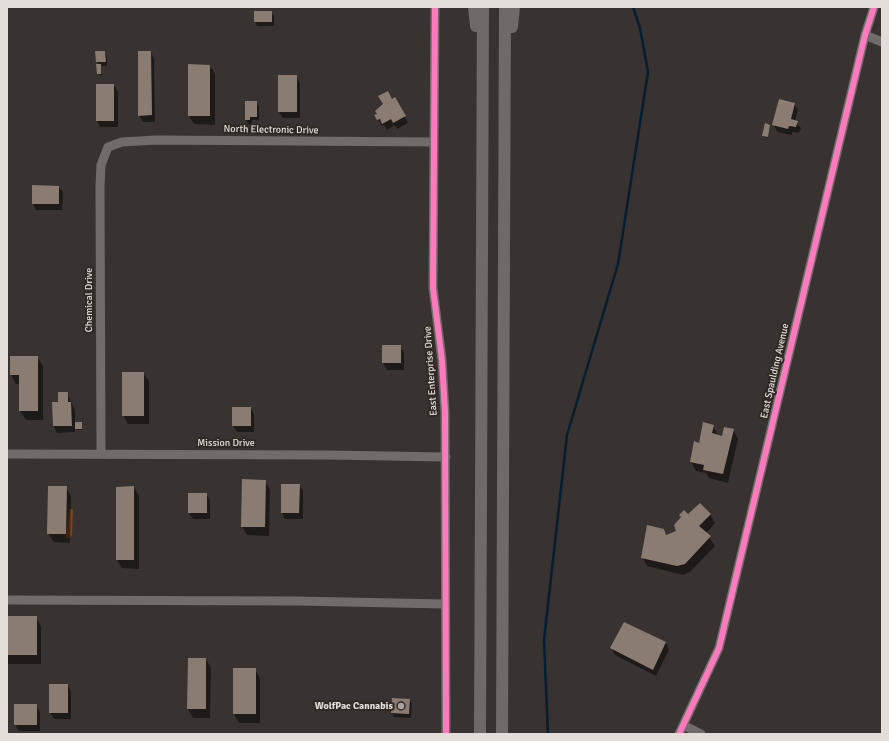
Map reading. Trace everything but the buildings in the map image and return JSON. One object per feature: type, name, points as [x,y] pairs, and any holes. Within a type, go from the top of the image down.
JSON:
[{"type":"highway","points":[[474,7],[482,115]]},
{"type":"highway","points":[[480,734],[483,7]]},
{"type":"highway","points":[[502,734],[505,7]]},
{"type":"highway","points":[[505,98],[514,7]]},
{"type":"street","name":"East Enterprise Drive","points":[[435,7],[433,288],[442,360],[446,457],[444,604],[446,734]]},
{"type":"street","name":"East Spaulding Avenue","points":[[679,734],[719,648],[865,35],[874,7]]},
{"type":"street","points":[[865,35],[882,42]]},
{"type":"street","name":"North Electronic Drive","points":[[108,147],[122,142],[156,140],[434,142]]},
{"type":"street","name":"Chemical Drive","points":[[101,454],[100,165],[108,147]]},
{"type":"street","name":"Mission Drive","points":[[7,454],[446,457]]},
{"type":"street","points":[[7,600],[296,601],[444,604]]},
{"type":"street","points":[[683,725],[701,734]]},
{"type":"shaded area","points":[[69,509],[73,509],[72,535],[69,538],[66,538]]},
{"type":"waterway","points":[[548,734],[544,640],[567,435],[618,264],[648,72],[640,28],[633,7]]},
{"type":"cycle path","points":[[435,7],[433,288],[442,360],[445,412],[446,734]]},
{"type":"cycle path","points":[[679,734],[719,648],[865,35],[874,7]]},
{"type":"place","name":"WolfPac Cannabis","points":[[401,706]]}]
